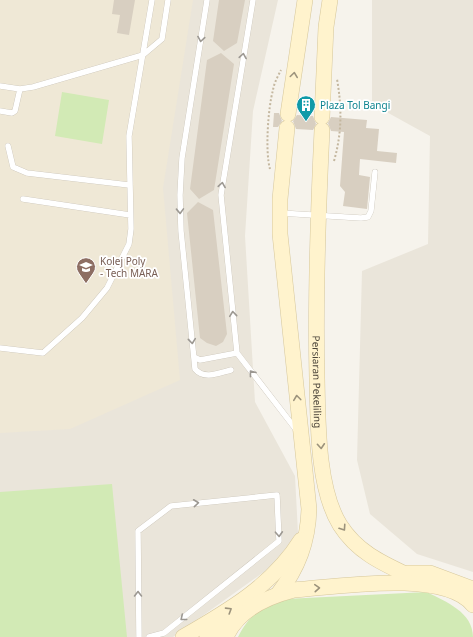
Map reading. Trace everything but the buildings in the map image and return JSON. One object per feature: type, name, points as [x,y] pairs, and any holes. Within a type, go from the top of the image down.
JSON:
[{"type":"main road","name":"Persiaran Pekeliling","points":[[278,594],[300,559],[307,530],[308,502],[285,294],[280,213],[282,174],[288,121],[305,0]]},
{"type":"main road","name":"Persiaran Pekeliling","points":[[330,0],[326,27],[316,292],[318,406],[323,471],[327,493],[340,525],[359,549],[426,584]]},
{"type":"main road","points":[[183,637],[232,608],[261,586],[287,558],[307,530]]},
{"type":"main road","points":[[404,573],[430,573],[472,600]]},
{"type":"main road","points":[[207,637],[256,605],[278,594],[294,590],[396,583],[426,584],[447,588],[472,600]]},
{"type":"main road","points":[[226,637],[241,616]]},
{"type":"lane","points":[[0,348],[43,353],[82,318],[107,288],[129,244],[129,136],[152,0]]},
{"type":"lane","points":[[0,86],[20,89],[33,87],[143,55],[162,39],[168,0]]},
{"type":"lane","points":[[207,0],[182,158],[180,195],[181,231],[195,369],[201,375],[231,370]]},
{"type":"lane","points":[[253,0],[221,194],[237,353],[302,437]]},
{"type":"lane","points":[[0,111],[12,113],[15,111],[20,89]]},
{"type":"lane","points":[[8,146],[13,166],[22,172],[129,185]]},
{"type":"lane","points":[[280,213],[361,218],[368,217],[371,211],[374,172]]},
{"type":"lane","points":[[23,199],[130,215]]},
{"type":"lane","points":[[194,358],[200,360],[237,353]]},
{"type":"lane","points":[[277,495],[279,541],[164,633],[150,637],[138,635],[138,531],[171,506],[277,495]]},
{"type":"shaded area","points":[[0,0],[278,0],[253,111],[245,236],[255,402],[295,476],[298,533],[279,561],[173,637],[0,637]]},
{"type":"shaded area","name":"Kolej Poly - Tech MARA","points":[[0,0],[193,0],[163,188],[180,380],[70,429],[0,433]]},
{"type":"shaded area","points":[[372,0],[473,0],[473,572],[417,554],[370,514],[357,460],[362,271],[428,244],[430,136],[372,104]]},
{"type":"green space","points":[[62,92],[109,100],[102,144],[55,136]]},
{"type":"green space","points":[[112,484],[127,637],[0,637],[0,492]]},
{"type":"green space","points":[[427,592],[450,604],[463,614],[472,628],[473,637],[238,637],[247,622],[257,612],[269,605],[285,599]]},
{"type":"place","name":"Plaza Tol Bangi","points":[[306,122]]},
{"type":"place","name":"Kolej Poly - Tech MARA","points":[[86,284]]}]
